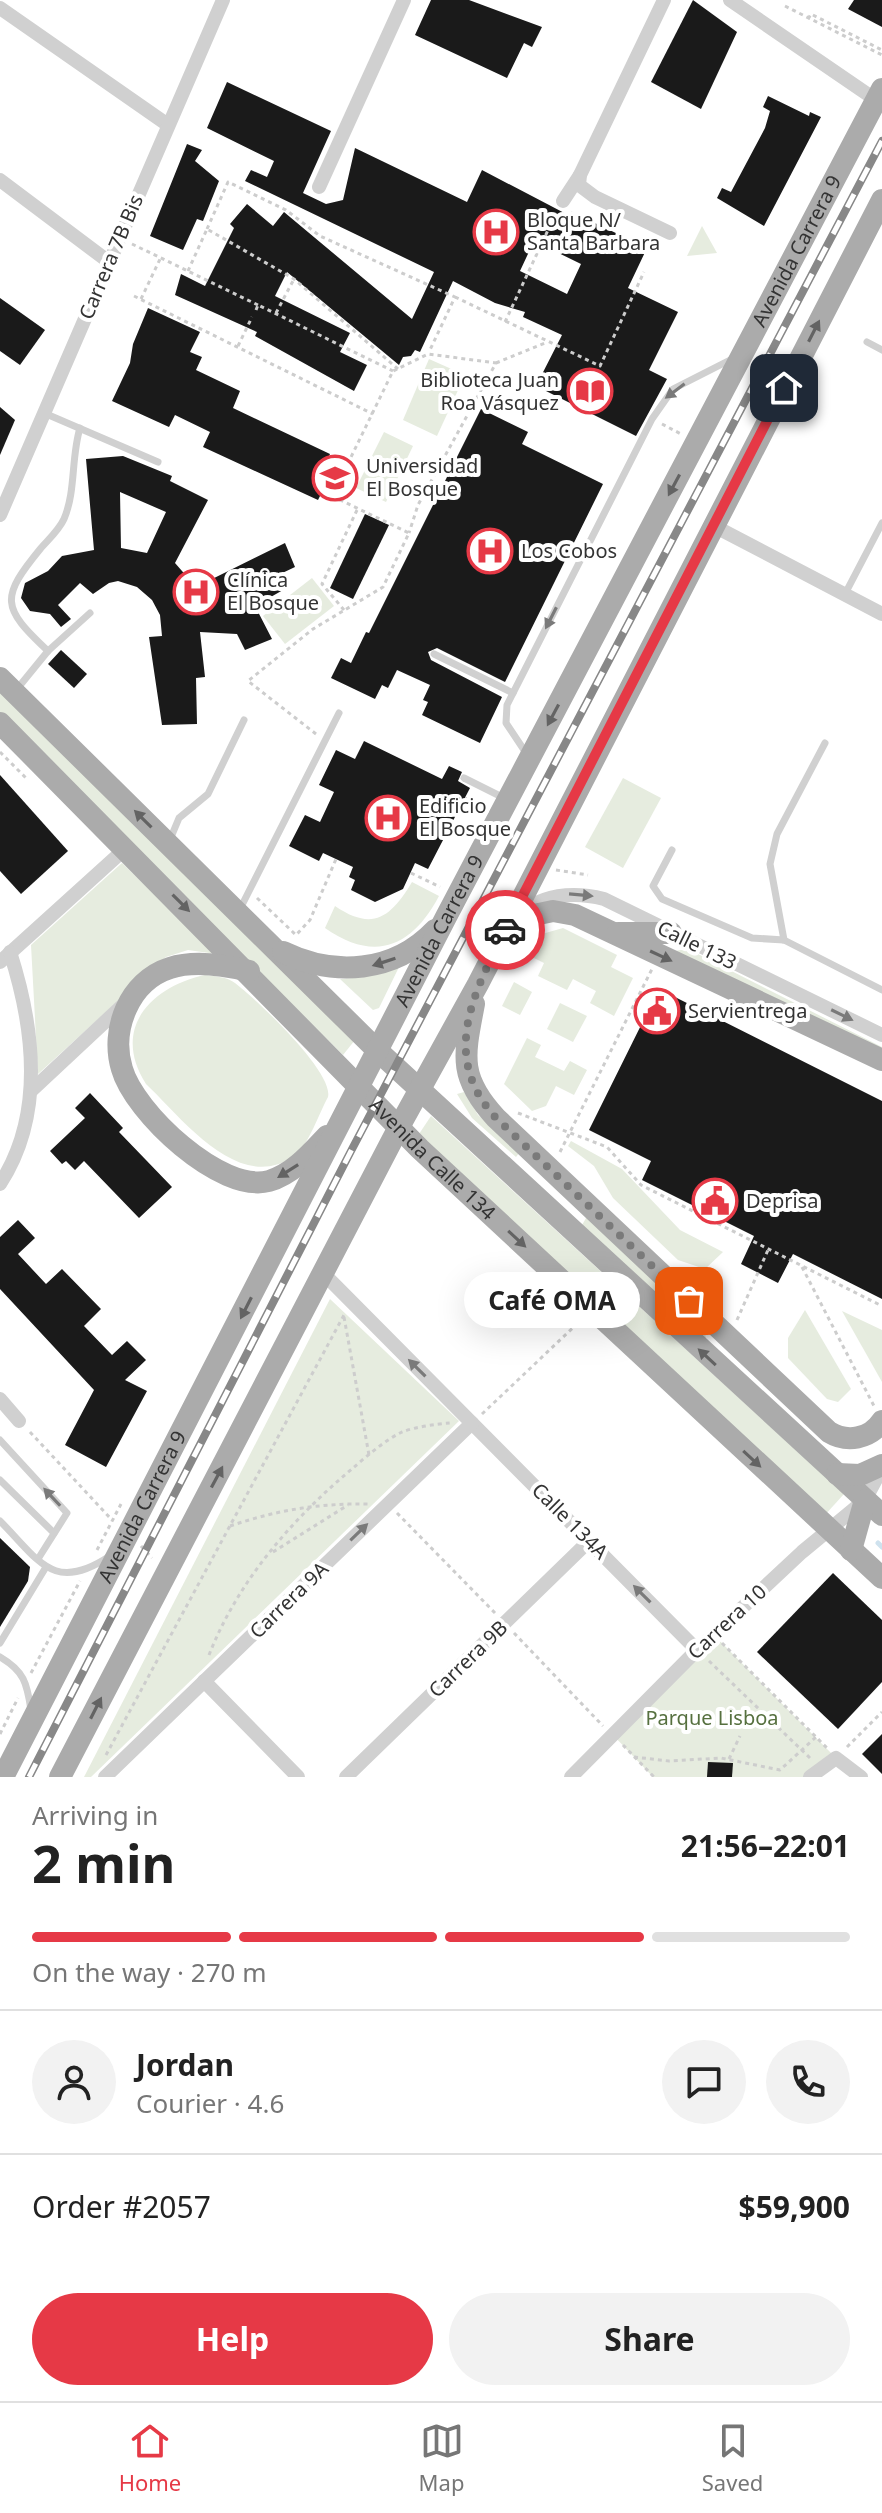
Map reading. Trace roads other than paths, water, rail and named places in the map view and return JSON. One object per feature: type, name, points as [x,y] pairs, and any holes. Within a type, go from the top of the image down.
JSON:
[{"type":"main road","name":"Avenida Carrera 9","points":[[3,1777],[446,917],[879,94]]},
{"type":"main road","points":[[60,1777],[419,1089],[478,984],[882,200]]},
{"type":"main road","name":"Avenida Calle 134","points":[[7,685],[379,1052],[874,1507]]},
{"type":"main road","name":"Avenida Calle 134","points":[[0,723],[249,971],[399,1127],[882,1578]]},
{"type":"main road","points":[[0,742],[25,748]]},
{"type":"main road","points":[[510,920],[527,913],[564,912],[882,1060]]},
{"type":"main road","points":[[273,947],[319,965],[356,969],[402,956],[422,943],[446,917]]},
{"type":"main road","points":[[613,933],[671,933]]},
{"type":"main road","points":[[249,971],[209,964],[170,968],[151,979],[131,997],[120,1021],[118,1040],[121,1068],[132,1093],[166,1130],[204,1163],[230,1177],[256,1183],[271,1181],[298,1165],[344,1118]]},
{"type":"main road","points":[[478,984],[465,1049],[471,1084],[496,1118],[814,1419],[844,1439],[867,1435],[879,1415]]},
{"type":"main road","points":[[513,1175],[587,1204]]},
{"type":"main road","points":[[709,1320],[765,1410]]},
{"type":"main road","points":[[814,1419],[837,1474],[860,1475],[882,1467]]},
{"type":"main road","points":[[851,1550],[874,1507]]},
{"type":"street","name":"Carrera 7B Bis","points":[[0,515],[223,0]]},
{"type":"street","points":[[319,187],[404,0]]},
{"type":"street","points":[[563,201],[580,175],[664,0]]},
{"type":"street","points":[[730,0],[745,5],[879,94]]},
{"type":"street","points":[[0,8],[168,125]]},
{"type":"street","points":[[580,175],[579,185],[583,191],[670,233]]},
{"type":"street","points":[[0,180],[109,262]]},
{"type":"street","points":[[712,525],[882,614]]},
{"type":"street","points":[[0,1184],[12,1165],[27,1126],[31,1091],[27,1014],[5,957],[126,848]]},
{"type":"street","name":"Calle 133","points":[[510,920],[545,898],[575,893],[604,899],[882,1035]]},
{"type":"street","points":[[31,1091],[131,997]]},
{"type":"street","name":"Calle 134A","points":[[323,1273],[697,1650]]},
{"type":"street","points":[[0,1399],[19,1421]]},
{"type":"street","name":"Carrera 9A","points":[[103,1770],[204,1681],[472,1423]]},
{"type":"street","name":"Carrera 10","points":[[571,1777],[697,1650],[829,1530],[874,1507],[882,1467]]},
{"type":"street","name":"Carrera 9B","points":[[346,1777],[589,1541]]},
{"type":"street","points":[[204,1681],[298,1777]]},
{"type":"street","points":[[814,1772],[836,1758],[861,1777]]},
{"type":"lane","points":[[867,342],[882,350]]},
{"type":"lane","points":[[529,758],[506,723],[505,716],[513,693],[652,419],[673,389],[743,354]]},
{"type":"lane","points":[[44,413],[158,462]]},
{"type":"lane","points":[[48,651],[17,621],[9,597],[18,573],[58,529],[66,515],[80,428]]},
{"type":"lane","points":[[845,594],[882,523]]},
{"type":"lane","points":[[7,685],[90,613]]},
{"type":"lane","points":[[434,654],[513,693]]},
{"type":"lane","points":[[238,913],[339,713]]},
{"type":"lane","points":[[169,844],[179,818],[208,794],[244,720]]},
{"type":"lane","points":[[784,940],[770,864],[777,834],[825,743]]},
{"type":"lane","points":[[464,778],[508,800]]},
{"type":"lane","points":[[672,850],[653,886],[662,899],[752,938],[784,940],[882,990]]},
{"type":"lane","points":[[0,1440],[67,1513],[38,1559]]},
{"type":"lane","points":[[0,1480],[54,1533]]},
{"type":"lane","points":[[0,1521],[46,1567],[68,1575],[94,1566],[126,1540]]},
{"type":"lane","points":[[0,1643],[46,1567]]},
{"type":"lane","points":[[0,1657],[18,1669],[27,1681],[32,1720]]},
{"type":"waterway","points":[[878,1543],[882,1547]]},
{"type":"railway","points":[[29,1777],[351,1151],[882,141]]},
{"type":"place","name":"Bloque N/ Santa Barbara","points":[[496,232]]},
{"type":"place","name":"Biblioteca Juan Roa Vásquez","points":[[590,391]]},
{"type":"place","name":"Universidad El Bosque","points":[[335,478]]},
{"type":"place","name":"Los Cobos","points":[[490,551]]},
{"type":"place","name":"Clínica El Bosque","points":[[196,592]]},
{"type":"place","name":"Edificio El Bosque","points":[[388,818]]},
{"type":"place","name":"Servientrega","points":[[657,1011]]},
{"type":"place","name":"Deprisa","points":[[715,1201]]},
{"type":"place","name":"Café OMA","points":[[689,1301]]},
{"type":"park label","name":"Parque Lisboa","points":[[712,1718]]}]
